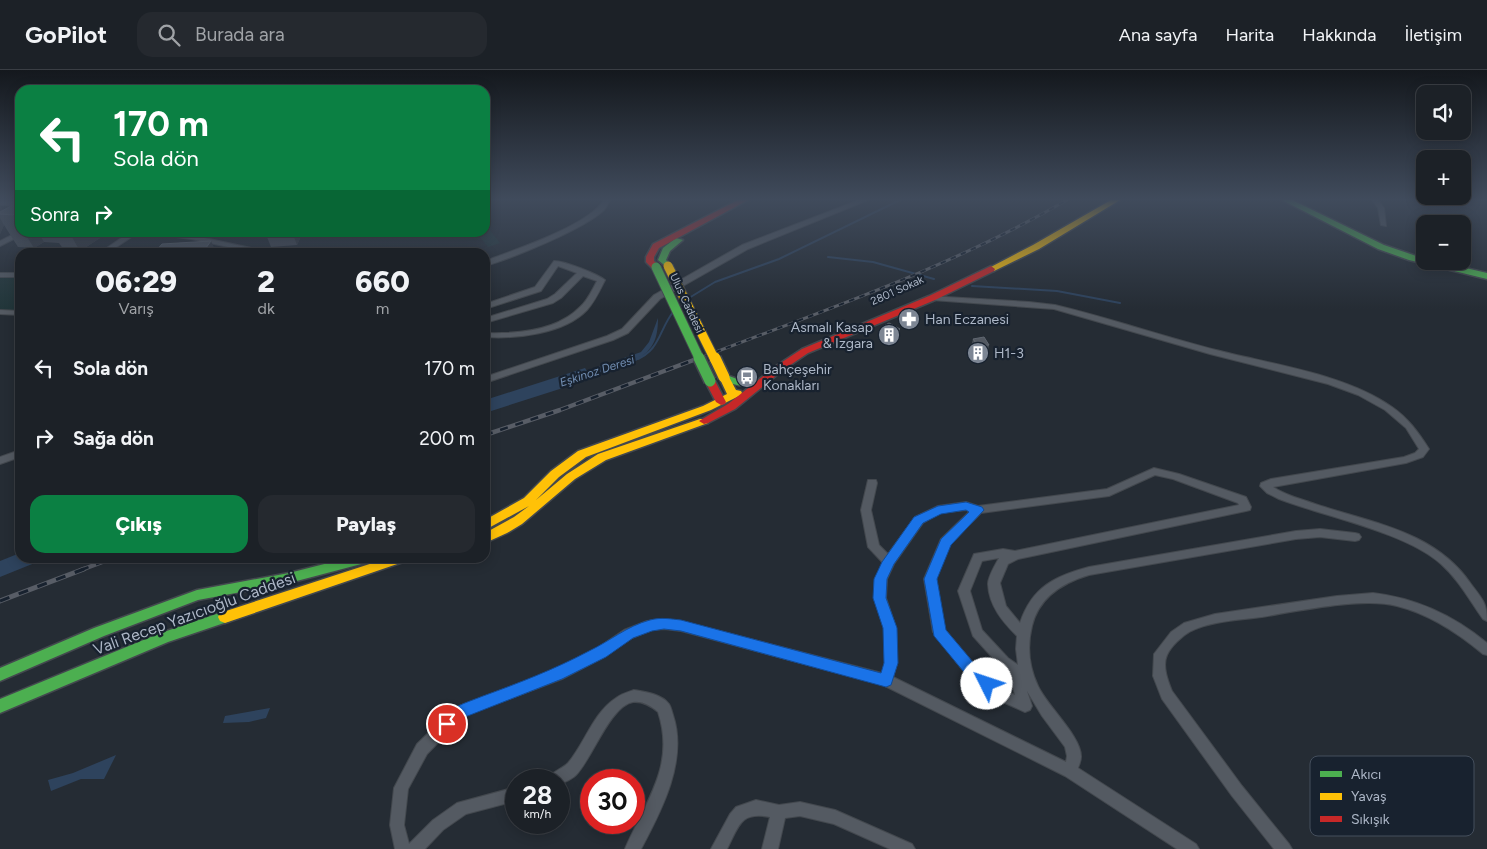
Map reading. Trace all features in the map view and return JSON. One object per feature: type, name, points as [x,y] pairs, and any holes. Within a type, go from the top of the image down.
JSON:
[{"type":"main road","name":"Ulus Caddesi","points":[[674,236],[656,246],[650,257],[650,262],[662,266],[724,377],[731,400]]},
{"type":"main road","name":"Ulus Caddesi","points":[[687,236],[670,245],[665,250],[662,266],[710,381],[731,400]]},
{"type":"main road","name":"2801 Sokak","points":[[731,400],[800,345],[944,282],[1037,236]]},
{"type":"main road","name":"2801 Sokak","points":[[490,524],[528,501],[555,474],[582,454],[731,400],[805,351],[932,298],[1054,236]]},
{"type":"main road","points":[[1359,236],[1381,247],[1412,258],[1487,276]]},
{"type":"main road","points":[[932,298],[928,295],[941,288],[944,282]]},
{"type":"main road","points":[[724,377],[736,382],[752,382]]},
{"type":"main road","points":[[490,536],[504,530],[540,506],[578,470],[602,457],[717,416],[731,400]]},
{"type":"main road","name":"Vali Recep Yazıcıoğlu Caddesi","points":[[0,674],[99,632],[197,595],[290,578],[346,563]]},
{"type":"main road","name":"Vali Recep Yazıcıoğlu Caddesi","points":[[0,706],[163,638],[386,563]]},
{"type":"street","points":[[0,244],[15,236]]},
{"type":"street","points":[[490,262],[549,236]]},
{"type":"street","points":[[490,378],[610,338],[625,331],[657,296],[745,247],[772,236]]},
{"type":"street","points":[[111,248],[128,237]]},
{"type":"street","points":[[192,237],[242,248]]},
{"type":"street","points":[[490,304],[538,289],[557,263],[601,280],[596,291],[580,312],[548,327],[523,334],[504,337],[490,336]]},
{"type":"street","points":[[490,319],[550,301],[558,296],[583,272]]},
{"type":"street","points":[[0,275],[15,274]]},
{"type":"street","points":[[932,298],[1029,304],[1056,308],[1215,352],[1317,377],[1360,393],[1380,404],[1406,424],[1420,438],[1424,449],[1419,455],[1406,460],[1271,483],[1265,486],[1267,490],[1423,546],[1440,557],[1454,571],[1487,616]]},
{"type":"street","points":[[0,312],[15,313]]},
{"type":"street","points":[[0,461],[15,456]]},
{"type":"street","points":[[886,680],[891,663],[890,628],[880,598],[881,579],[889,562],[918,520],[938,510],[966,506],[978,510],[1109,492],[1154,470],[1242,500],[1246,507],[1015,555],[1003,561],[994,583],[1000,607],[1008,619],[1023,634]]},
{"type":"street","points":[[872,483],[866,510],[874,547],[889,562]]},
{"type":"street","points":[[978,510],[945,542],[930,579],[939,632],[973,673],[1001,695],[1026,706],[1014,669],[1004,662],[977,632],[964,592],[978,557],[1003,553],[1015,555]]},
{"type":"street","points":[[1070,771],[1074,757],[1071,745],[1041,706],[1029,685],[1022,657],[1023,634],[1030,612],[1042,593],[1064,577],[1089,571],[1296,535],[1320,533],[1355,537]]},
{"type":"street","points":[[1284,849],[1237,791],[1167,696],[1159,676],[1160,654],[1175,636],[1188,627],[1215,619],[1337,600],[1373,598],[1398,600],[1434,615],[1464,631],[1487,650]]},
{"type":"street","points":[[403,849],[397,825],[401,788],[422,749],[459,712],[557,675],[600,653],[628,634],[651,626],[664,624],[681,626],[886,680],[1070,771],[1191,849]]},
{"type":"street","points":[[570,771],[592,741],[605,714],[621,701],[632,696],[648,698],[664,708],[670,731],[669,760],[658,798],[633,849]]},
{"type":"street","points":[[416,849],[438,825],[462,808],[505,797]]},
{"type":"street","points":[[719,849],[735,819],[741,812],[756,807],[779,812],[800,809],[835,817],[907,849]]},
{"type":"street","points":[[770,849],[779,812]]},
{"type":"green space","points":[[495,236],[500,243],[488,247],[480,237]]},
{"type":"green space","points":[[0,275],[15,275],[15,313],[0,312]]},
{"type":"water","points":[[658,318],[653,345],[641,357],[590,375],[591,379],[490,411],[490,398],[585,368],[587,371],[641,352],[649,342]]},
{"type":"water","points":[[15,555],[15,563],[35,563],[0,577],[0,561]]},
{"type":"water","points":[[270,708],[266,718],[249,722],[223,723],[225,716]]},
{"type":"water","points":[[116,755],[104,779],[81,779],[51,791],[48,780],[73,773]]},
{"type":"building","points":[[211,241],[206,248],[158,248],[162,244]]},
{"type":"building","points":[[889,323],[900,329],[892,333],[882,327]]},
{"type":"building","points":[[984,337],[989,345],[978,346],[973,339]]},
{"type":"waterway","name":"Eşkinoz Deresi","points":[[689,298],[715,282],[779,259],[825,236]]},
{"type":"waterway","points":[[828,257],[873,262],[934,279]]},
{"type":"waterway","points":[[972,286],[1057,291],[1120,303]]},
{"type":"waterway","name":"Eşkinoz Deresi","points":[[639,358],[654,346],[673,312]]},
{"type":"waterway","name":"Eşkinoz Deresi","points":[[592,374],[639,358]]},
{"type":"waterway","name":"Eşkinoz Deresi","points":[[635,360],[639,358]]},
{"type":"railway","points":[[695,360],[931,268],[998,236]]},
{"type":"railway","points":[[490,433],[560,410],[699,358]]},
{"type":"railway","points":[[81,570],[100,563]]},
{"type":"railway","points":[[0,601],[84,569]]},
{"type":"traffic: fast","points":[[1359,236],[1381,247],[1412,258],[1487,276]]},
{"type":"traffic: fast","points":[[668,266],[662,260],[666,250],[679,240]]},
{"type":"traffic: fast","points":[[656,267],[710,381]]},
{"type":"traffic: fast","points":[[724,377],[735,382],[752,382]]},
{"type":"traffic: fast","points":[[0,675],[99,632],[197,595],[289,578],[346,563]]},
{"type":"traffic: fast","points":[[0,706],[163,638],[225,617]]},
{"type":"traffic: slow","points":[[991,269],[1054,236]]},
{"type":"traffic: slow","points":[[668,266],[724,377]]},
{"type":"traffic: slow","points":[[724,377],[733,395]]},
{"type":"traffic: slow","points":[[490,523],[528,501],[555,474],[582,454],[707,408],[737,393]]},
{"type":"traffic: slow","points":[[490,536],[518,521],[571,477],[602,457],[704,421]]},
{"type":"traffic: slow","points":[[225,617],[386,563]]},
{"type":"traffic: jam","points":[[656,267],[650,262],[650,257],[656,246],[674,236]]},
{"type":"traffic: jam","points":[[704,421],[732,407],[780,368],[805,351],[932,298],[991,269]]},
{"type":"traffic: jam","points":[[710,381],[721,402]]},
{"type":"place","name":"Han Eczanesi","points":[[909,319]]},
{"type":"place","name":"Asmalı Kasap & Izgara","points":[[889,335]]},
{"type":"place","name":"H1-3","points":[[978,353]]},
{"type":"place","name":"Bahçeşehir Konakları","points":[[747,377]]},
{"type":"route","points":[[447,724],[459,712],[557,675],[600,653],[628,634],[651,626],[664,624],[681,626],[886,680],[891,663],[890,628],[880,598],[881,579],[889,562],[918,520],[938,510],[966,506],[978,510],[945,542],[930,579],[939,632],[973,673],[987,684]]}]
